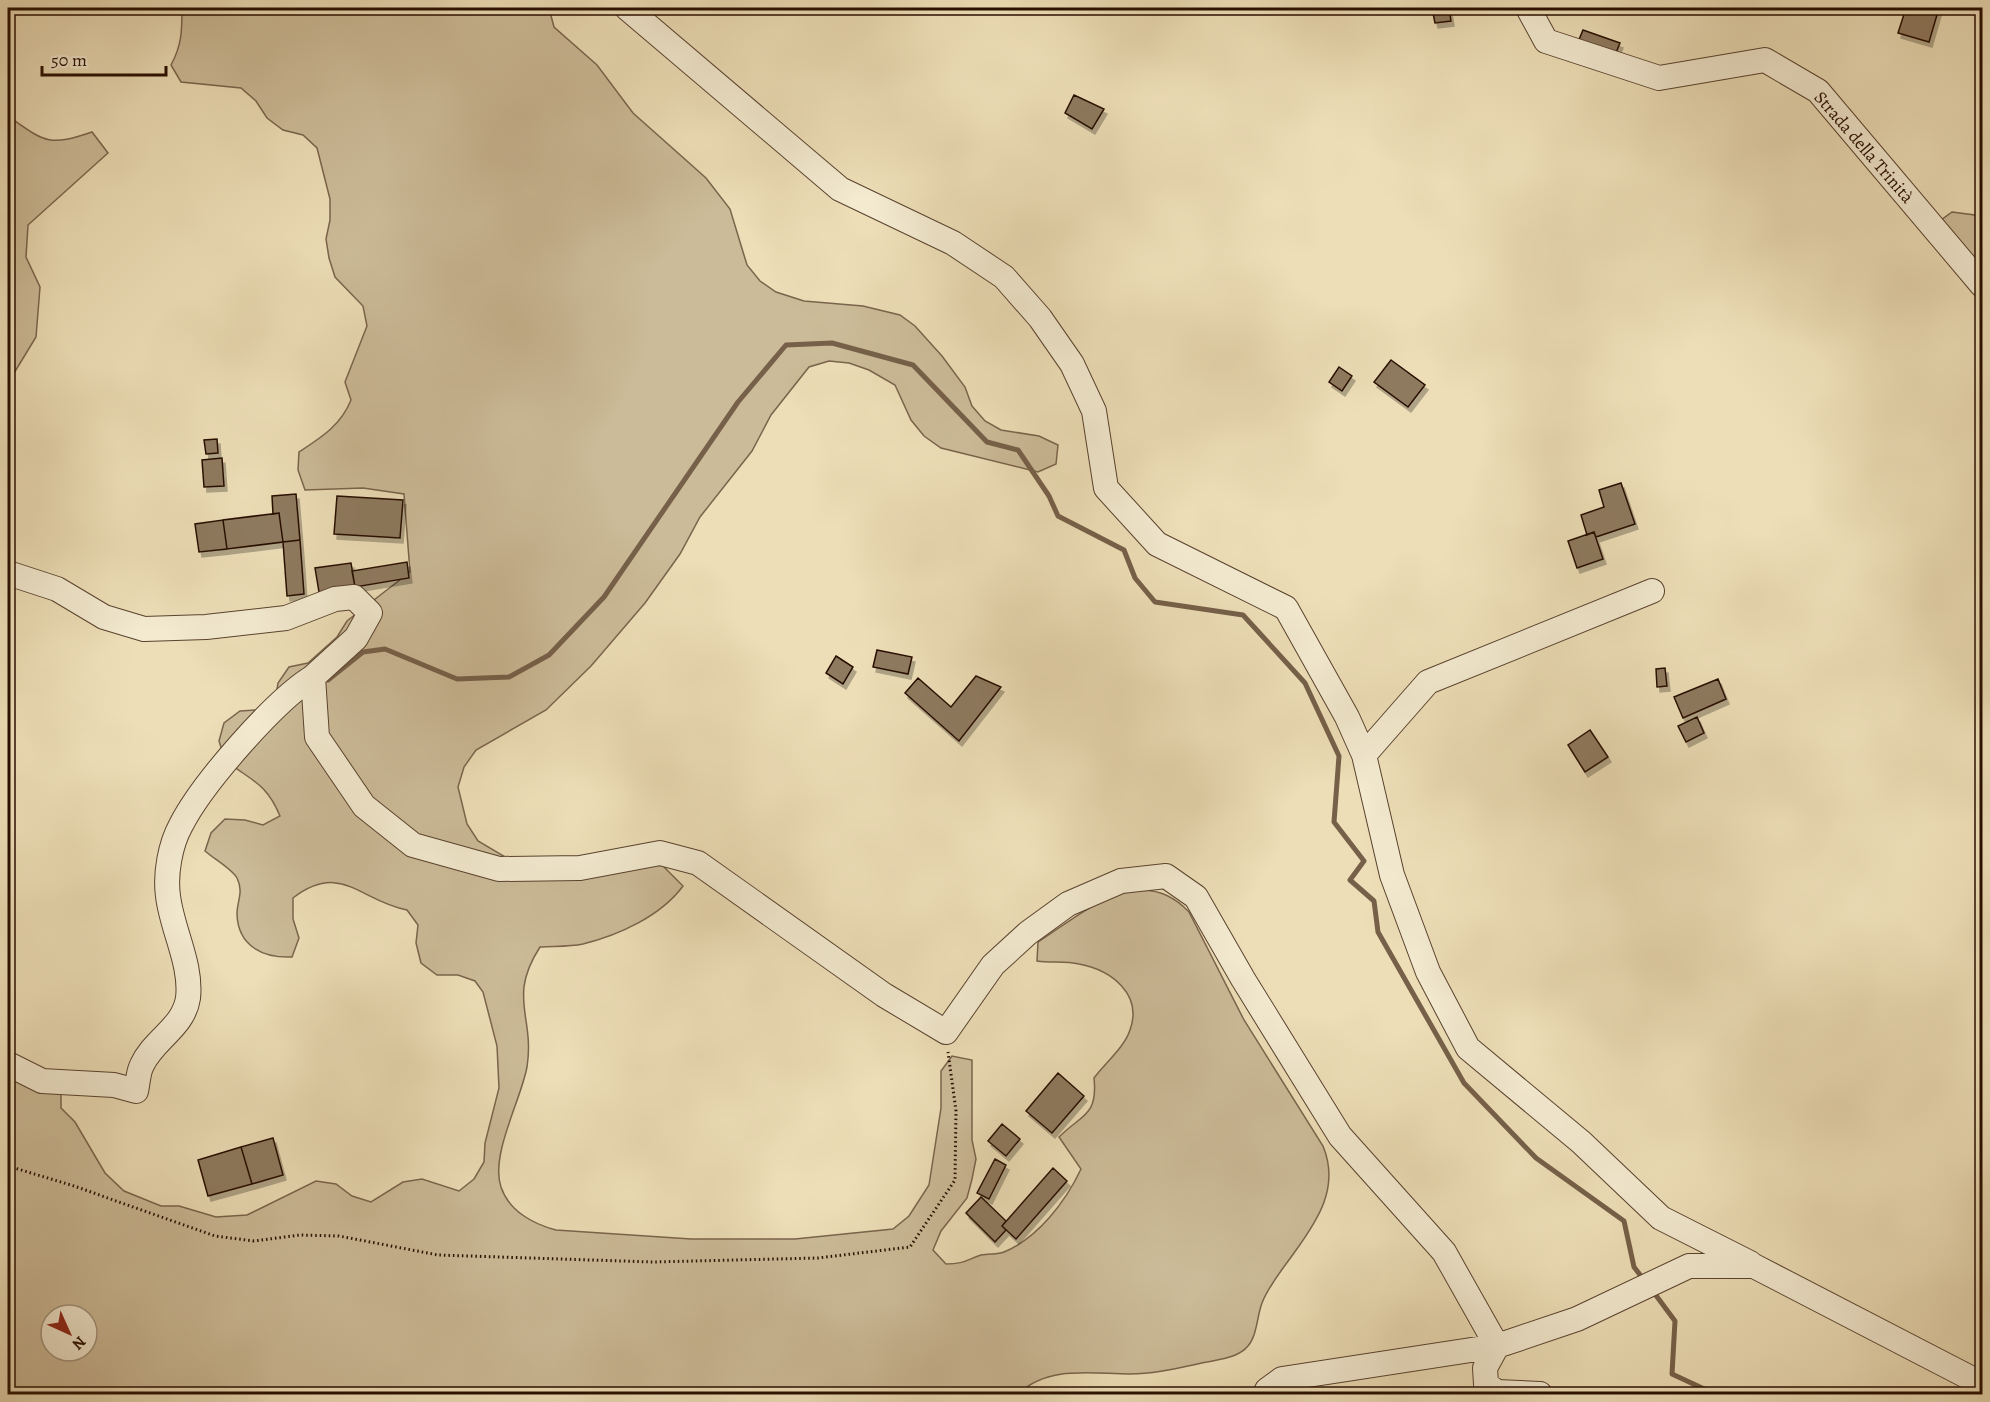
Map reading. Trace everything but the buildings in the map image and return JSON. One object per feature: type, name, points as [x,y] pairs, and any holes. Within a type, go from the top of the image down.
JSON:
[{"type":"street","points":[[627,8],[840,189],[953,243],[1004,277],[1040,318],[1072,364],[1094,411],[1106,488],[1157,544],[1287,608],[1347,717],[1364,755],[1392,875],[1428,972],[1468,1048],[1581,1142],[1661,1218],[1983,1384]]},
{"type":"street","name":"Strada della Trinità","points":[[1528,8],[1546,41],[1659,78],[1765,60],[1818,91],[1983,285]]},
{"type":"street","points":[[8,573],[57,589],[104,617],[144,628],[206,627],[286,618],[335,599],[354,597],[370,613],[356,638],[313,677],[292,690],[212,780],[180,826],[170,857],[167,894],[186,966],[188,999],[179,1021],[142,1065],[136,1091],[114,1085],[42,1081],[8,1064]]},
{"type":"street","points":[[1364,755],[1428,682],[1653,591]]},
{"type":"street","points":[[313,677],[317,737],[364,806],[414,845],[499,869],[580,868],[660,853],[698,863],[884,995],[946,1032],[993,965],[1028,933],[1060,910],[1120,881],[1166,876],[1196,897],[1243,979],[1340,1136],[1444,1251],[1497,1346]]},
{"type":"street","points":[[1265,1395],[1267,1390],[1282,1379],[1497,1346],[1577,1319],[1689,1266],[1754,1266]]},
{"type":"street","points":[[1497,1346],[1485,1368],[1486,1384],[1497,1392],[1540,1395]]},
{"type":"path","points":[[8,1166],[74,1186],[215,1236],[254,1241],[300,1235],[339,1236],[438,1254],[653,1262],[818,1258],[910,1247],[955,1180],[956,1111],[946,1032]]},
{"type":"shaded area","points":[[182,8],[549,8],[554,27],[597,65],[633,113],[706,178],[730,209],[747,265],[760,281],[776,292],[804,301],[863,306],[900,315],[915,326],[942,356],[965,387],[972,406],[985,421],[1001,430],[1039,436],[1058,445],[1056,464],[1038,472],[941,448],[924,436],[911,420],[895,385],[869,370],[849,363],[829,361],[809,367],[771,415],[752,451],[700,517],[680,554],[645,603],[591,666],[546,710],[476,750],[464,767],[458,787],[467,824],[478,841],[512,861],[662,865],[683,886],[663,906],[625,930],[583,944],[540,947],[530,965],[523,994],[529,1049],[527,1067],[500,1159],[501,1187],[510,1203],[531,1220],[556,1230],[691,1239],[795,1239],[893,1229],[909,1216],[929,1185],[941,1108],[941,1071],[952,1056],[972,1060],[972,1140],[976,1159],[967,1198],[941,1231],[933,1250],[946,1264],[1004,1252],[1028,1238],[1050,1217],[1075,1181],[1081,1169],[1059,1137],[1091,1107],[1095,1091],[1094,1078],[1127,1037],[1133,1017],[1128,995],[1113,978],[1079,964],[1037,961],[1038,942],[1093,906],[1112,897],[1132,891],[1151,891],[1171,897],[1189,912],[1244,1020],[1323,1146],[1328,1161],[1328,1189],[1324,1202],[1303,1241],[1268,1290],[1260,1308],[1251,1342],[1244,1350],[1223,1359],[1149,1373],[1057,1375],[1030,1385],[1018,1394],[8,1394],[8,1074],[61,1087],[61,1108],[75,1122],[105,1173],[124,1191],[161,1206],[179,1206],[216,1217],[247,1215],[316,1181],[336,1184],[352,1196],[371,1202],[403,1182],[422,1179],[459,1191],[474,1179],[484,1162],[485,1143],[499,1088],[497,1046],[483,992],[475,981],[458,975],[437,975],[421,963],[416,943],[418,925],[407,910],[338,883],[324,883],[293,898],[293,919],[299,938],[292,957],[263,953],[247,942],[242,935],[237,914],[240,892],[237,878],[205,851],[211,833],[225,819],[245,820],[263,825],[280,816],[263,789],[225,760],[219,741],[224,723],[240,711],[258,710],[275,702],[278,683],[289,667],[308,663],[337,637],[347,621],[410,572],[404,494],[363,488],[305,490],[298,470],[299,452],[330,430],[347,409],[351,400],[345,382],[367,326],[363,306],[335,277],[329,258],[326,239],[330,220],[330,199],[317,148],[303,135],[283,130],[267,118],[256,101],[241,88],[181,82],[171,65],[179,44]]},
{"type":"shaded area","points":[[8,116],[31,132],[47,139],[66,139],[92,132],[108,153],[28,225],[26,257],[40,287],[36,337],[8,383]]},
{"type":"shaded area","points":[[1952,212],[1982,216],[1982,280],[1937,223]]},
{"type":"waterway","points":[[328,680],[363,652],[385,649],[457,679],[509,677],[549,655],[604,597],[738,402],[786,345],[832,343],[913,365],[987,442],[1018,450],[1049,496],[1058,516],[1124,550],[1135,578],[1155,602],[1243,615],[1305,683],[1339,756],[1334,822],[1364,861],[1350,880],[1374,901],[1378,932],[1464,1083],[1536,1158],[1624,1221],[1634,1267],[1644,1280]]},
{"type":"waterway","points":[[1652,1290],[1675,1321],[1672,1374],[1715,1394]]}]
